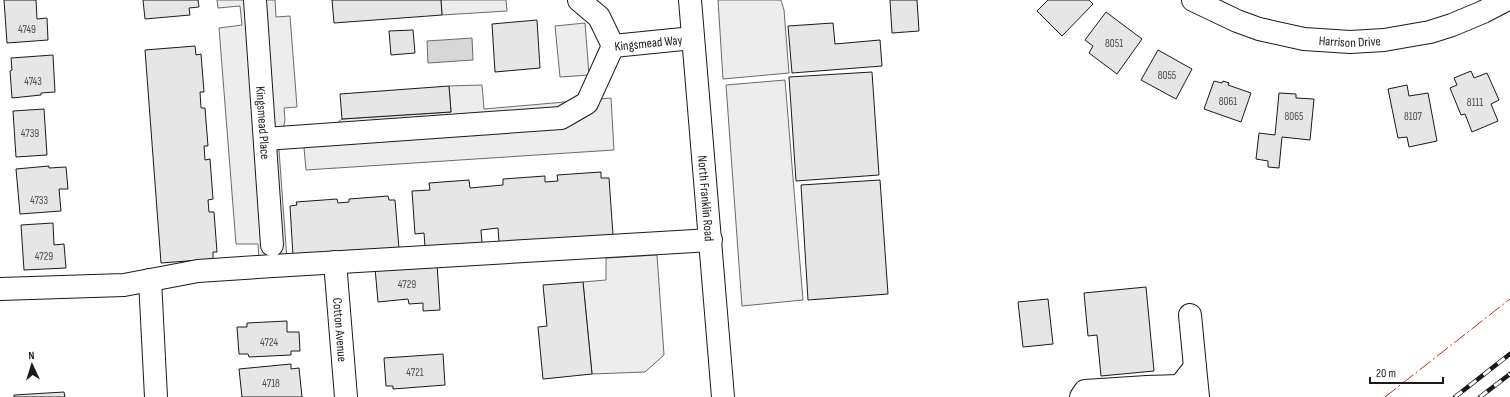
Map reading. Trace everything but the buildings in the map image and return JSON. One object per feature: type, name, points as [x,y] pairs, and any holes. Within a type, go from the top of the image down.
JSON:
[{"type":"street","name":"Kingsmead Place","points":[[255,0],[272,245]]},
{"type":"street","name":"Kingsmead Way","points":[[579,0],[599,17],[613,46],[693,38]]},
{"type":"street","name":"North Franklin Road","points":[[690,0],[723,397]]},
{"type":"street","name":"Harrison Drive","points":[[1193,0],[1237,21],[1259,29],[1304,39],[1350,42],[1384,40],[1430,32],[1452,25],[1483,12],[1506,0]]},
{"type":"street","points":[[265,138],[561,118],[587,103],[613,46]]},
{"type":"street","points":[[0,289],[124,286],[198,271],[710,240]]},
{"type":"street","name":"Cotton Avenue","points":[[335,262],[346,397]]},
{"type":"street","points":[[150,280],[156,397]]},
{"type":"street","points":[[1081,397],[1085,391],[1147,387],[1189,393],[1194,367],[1190,315]]},
{"type":"shaded area","points":[[217,0],[275,0],[276,17],[290,16],[297,107],[284,108],[285,120],[279,150],[287,260],[259,261],[258,244],[236,244],[219,28],[242,25],[240,6],[218,8]]},
{"type":"shaded area","points":[[441,0],[506,0],[507,11],[442,15]]},
{"type":"shaded area","points":[[718,0],[781,0],[784,10],[789,73],[723,79]]},
{"type":"shaded area","points":[[585,23],[589,75],[560,77],[555,26]]},
{"type":"shaded area","points":[[472,38],[473,60],[428,63],[427,41]]},
{"type":"shaded area","points":[[785,80],[803,300],[742,306],[726,85]]},
{"type":"shaded area","points":[[482,85],[484,109],[611,98],[614,150],[306,170],[304,148],[342,119],[451,112],[449,86]]},
{"type":"shaded area","points":[[657,255],[664,355],[645,372],[592,374],[583,282],[606,280],[606,258]]},
{"type":"railway","points":[[1455,397],[1510,354]]},
{"type":"railway","points":[[1480,397],[1510,374]]},
{"type":"power","points":[[1385,397],[1510,299]]}]
